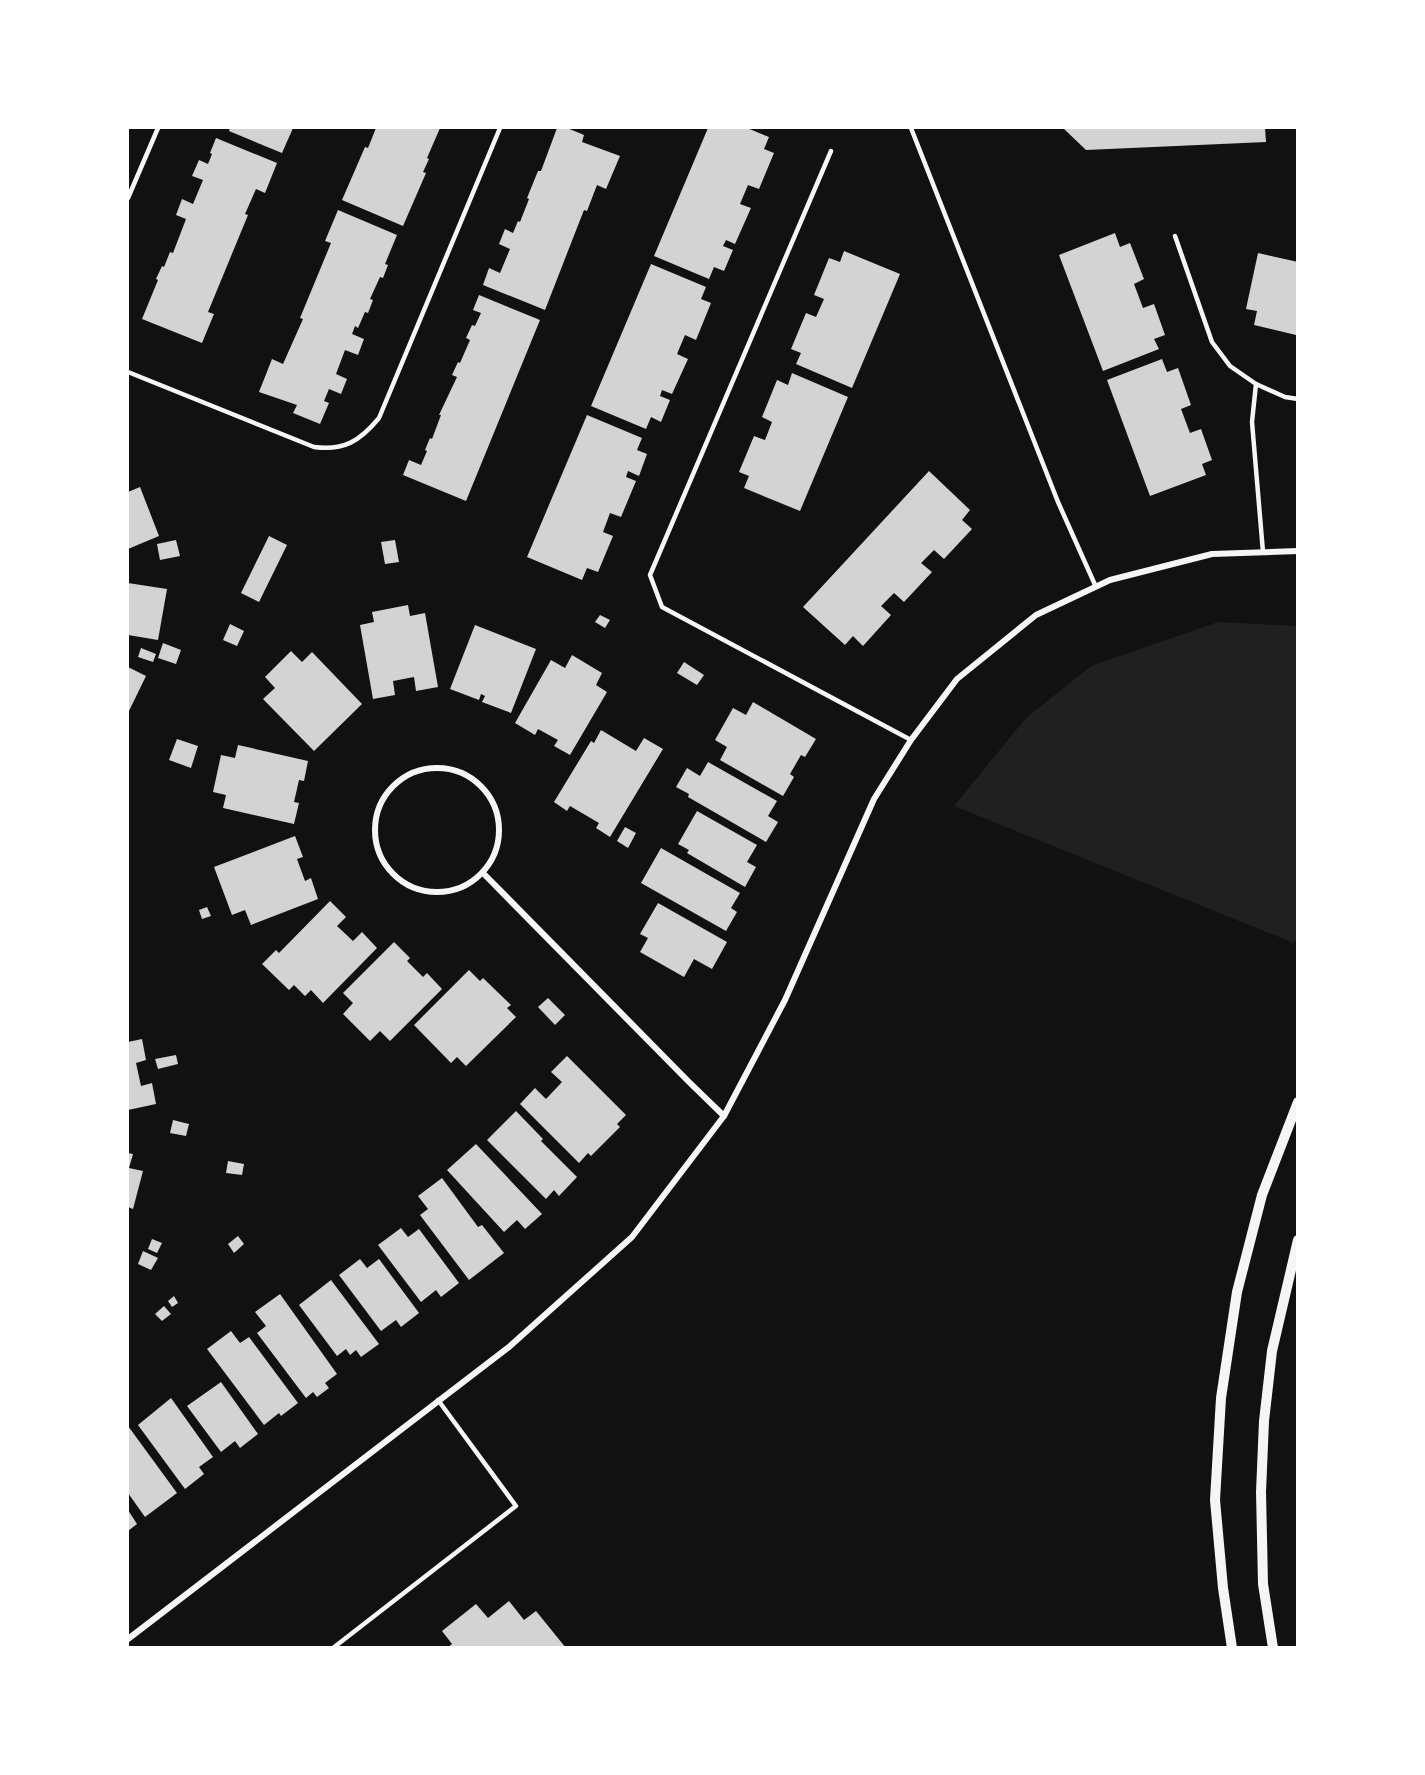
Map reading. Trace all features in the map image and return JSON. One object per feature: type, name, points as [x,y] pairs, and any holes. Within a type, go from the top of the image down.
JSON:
[{"type":"street","points":[[128,1640],[509,1347],[632,1237],[724,1116],[785,1000],[874,799],[912,740],[957,679],[1036,615],[1110,580],[1212,554],[1298,552]]},
{"type":"street","points":[[447,768],[467,776],[489,795],[498,815],[499,833],[495,855],[483,873],[460,889],[438,893],[413,888],[394,877],[380,857],[375,836],[377,812],[387,792],[414,772],[425,769],[447,768]]},
{"type":"street","points":[[483,873],[724,1116]]},
{"type":"street","points":[[1232,1647],[1223,1588],[1215,1500],[1221,1398],[1237,1292],[1262,1196],[1298,1102]]},
{"type":"street","points":[[1273,1647],[1263,1584],[1261,1491],[1264,1421],[1272,1351],[1298,1240]]},
{"type":"lane","points":[[128,198],[158,128]]},
{"type":"lane","points":[[128,372],[314,447],[330,449],[357,440],[379,418],[500,128]]},
{"type":"lane","points":[[911,128],[1058,502],[1096,587]]},
{"type":"lane","points":[[831,151],[650,575],[662,607],[912,740]]},
{"type":"lane","points":[[1175,236],[1212,342],[1230,366],[1256,384],[1286,397],[1298,399]]},
{"type":"lane","points":[[1256,384],[1252,422],[1263,552]]},
{"type":"lane","points":[[333,1647],[516,1506],[438,1400]]},
{"type":"shaded area","points":[[1218,622],[1297,626],[1298,937],[1294,943],[954,806],[1026,718],[1091,666]]},
{"type":"building","points":[[230,128],[293,128],[282,153],[229,131]]},
{"type":"building","points":[[376,128],[440,128],[427,158],[429,159],[423,172],[426,173],[403,226],[342,200],[365,147],[368,148]]},
{"type":"building","points":[[557,128],[567,128],[584,135],[582,142],[620,156],[606,189],[597,185],[587,211],[584,210],[545,310],[483,285],[489,268],[500,273],[510,249],[499,244],[505,229],[513,233],[518,221],[520,222],[529,199],[527,198],[538,171],[541,171]]},
{"type":"building","points":[[708,128],[747,128],[769,137],[764,149],[774,153],[759,189],[748,185],[740,204],[751,208],[735,244],[726,240],[723,246],[733,250],[724,271],[714,267],[709,279],[654,256]]},
{"type":"building","points":[[1063,128],[1265,128],[1266,142],[1086,150]]},
{"type":"building","points":[[216,138],[277,163],[265,193],[256,189],[245,214],[248,215],[208,312],[214,314],[202,343],[142,319],[158,280],[156,279],[170,252],[173,253],[186,219],[176,215],[182,199],[193,204],[203,180],[192,176],[199,160],[208,164]]},
{"type":"building","points":[[338,210],[397,235],[385,264],[388,265],[383,278],[380,277],[370,299],[373,300],[368,313],[365,312],[358,328],[355,326],[352,334],[364,339],[358,355],[345,350],[336,374],[347,379],[341,394],[329,389],[324,401],[329,403],[320,424],[293,413],[297,405],[259,392],[272,359],[283,364],[303,319],[300,318],[331,243],[325,241]]},
{"type":"building","points":[[1115,233],[1120,247],[1130,243],[1144,279],[1134,284],[1143,308],[1154,304],[1165,335],[1154,339],[1159,349],[1103,371],[1059,255]]},
{"type":"building","points":[[844,251],[900,274],[852,388],[796,364],[801,353],[791,349],[806,313],[816,317],[824,299],[814,295],[829,258],[840,262]]},
{"type":"building","points":[[1258,253],[1298,262],[1296,335],[1254,325],[1257,311],[1246,309]]},
{"type":"building","points":[[651,264],[706,287],[701,299],[711,303],[696,340],[685,335],[677,354],[688,359],[672,394],[662,390],[660,396],[670,400],[661,422],[651,417],[646,429],[591,406]]},
{"type":"building","points":[[479,295],[540,320],[466,501],[403,475],[409,460],[421,465],[427,451],[425,450],[430,438],[432,439],[441,415],[439,415],[457,377],[452,375],[470,340],[466,338],[481,313],[473,310]]},
{"type":"building","points":[[1162,359],[1167,372],[1178,368],[1191,405],[1181,409],[1190,433],[1201,429],[1212,460],[1202,464],[1206,475],[1150,496],[1107,380]]},
{"type":"building","points":[[792,373],[848,397],[800,511],[744,488],[749,476],[739,472],[754,436],[765,440],[772,422],[762,417],[777,380],[788,385]]},
{"type":"building","points":[[587,415],[642,438],[637,450],[647,454],[639,476],[628,471],[626,477],[636,481],[621,517],[610,513],[603,532],[613,536],[598,572],[587,568],[582,580],[527,557]]},
{"type":"building","points":[[929,471],[970,510],[962,520],[972,529],[944,559],[934,550],[921,563],[932,572],[904,602],[894,593],[881,606],[891,615],[863,646],[853,636],[845,645],[803,607]]},
{"type":"building","points":[[140,487],[159,536],[128,549],[128,492]]},
{"type":"building","points":[[269,536],[287,545],[259,602],[241,593]]},
{"type":"building","points":[[176,540],[180,556],[160,560],[157,544]]},
{"type":"building","points":[[395,540],[399,562],[385,564],[381,542]]},
{"type":"building","points":[[128,583],[167,589],[158,640],[128,635]]},
{"type":"building","points":[[408,605],[410,616],[425,613],[438,687],[416,691],[414,677],[393,681],[395,695],[373,699],[360,625],[374,622],[372,612]]},
{"type":"building","points":[[600,615],[610,620],[605,628],[595,622]]},
{"type":"building","points":[[230,624],[244,631],[237,646],[223,640]]},
{"type":"building","points":[[475,625],[536,649],[511,713],[482,702],[485,696],[481,694],[479,700],[450,689]]},
{"type":"building","points":[[163,643],[181,650],[176,664],[158,658]]},
{"type":"building","points":[[141,648],[156,654],[153,662],[138,657]]},
{"type":"building","points":[[291,651],[302,662],[312,652],[362,704],[314,751],[263,699],[275,688],[265,677]]},
{"type":"building","points":[[572,655],[602,673],[596,685],[607,692],[570,755],[554,746],[558,740],[538,729],[535,735],[515,723],[551,660],[565,668]]},
{"type":"building","points":[[684,662],[704,675],[697,685],[677,673]]},
{"type":"building","points":[[128,667],[146,676],[128,713]]},
{"type":"building","points":[[753,702],[816,739],[805,757],[801,755],[790,774],[794,777],[783,796],[720,760],[727,747],[715,740],[733,708],[746,715]]},
{"type":"building","points":[[601,730],[636,751],[644,738],[663,749],[610,837],[596,828],[599,823],[570,806],[567,811],[554,802],[591,741],[594,743]]},
{"type":"building","points":[[177,739],[198,746],[191,768],[169,760]]},
{"type":"building","points":[[238,745],[308,761],[304,781],[299,780],[294,802],[299,803],[294,824],[223,808],[226,795],[213,792],[221,755],[235,758]]},
{"type":"building","points":[[708,762],[777,801],[768,816],[778,822],[766,842],[688,797],[689,794],[676,787],[687,768],[700,776]]},
{"type":"building","points":[[697,811],[757,845],[747,862],[756,867],[745,887],[687,853],[689,850],[678,844]]},
{"type":"building","points":[[625,827],[636,833],[628,848],[617,841]]},
{"type":"building","points":[[295,836],[303,857],[297,859],[305,881],[311,878],[318,899],[251,925],[245,910],[232,915],[214,867]]},
{"type":"building","points":[[661,848],[740,893],[731,908],[737,912],[726,931],[641,883]]},
{"type":"building","points":[[330,901],[346,917],[337,926],[353,941],[362,932],[377,948],[323,1003],[311,990],[305,996],[294,985],[289,990],[262,964],[276,950],[279,953]]},
{"type":"building","points":[[658,903],[727,942],[712,969],[694,959],[684,977],[640,952],[648,938],[640,934]]},
{"type":"building","points":[[207,907],[211,916],[202,919],[199,910]]},
{"type":"building","points":[[394,942],[410,958],[407,961],[423,977],[427,973],[442,989],[390,1041],[380,1031],[370,1041],[343,1014],[353,1003],[343,993]]},
{"type":"building","points":[[469,970],[480,981],[483,978],[511,1005],[507,1008],[516,1017],[466,1066],[457,1057],[451,1063],[414,1025]]},
{"type":"building","points":[[548,998],[565,1015],[555,1025],[538,1007]]},
{"type":"building","points":[[142,1039],[146,1060],[136,1063],[141,1086],[152,1083],[156,1104],[128,1110],[128,1042]]},
{"type":"building","points":[[176,1055],[178,1064],[158,1069],[155,1059]]},
{"type":"building","points":[[567,1056],[626,1115],[617,1124],[620,1127],[591,1156],[588,1153],[579,1163],[520,1104],[535,1088],[546,1099],[562,1082],[551,1072]]},
{"type":"building","points":[[516,1111],[543,1139],[541,1141],[577,1177],[559,1196],[554,1190],[546,1199],[487,1140]]},
{"type":"building","points":[[173,1120],[189,1124],[186,1136],[170,1133]]},
{"type":"building","points":[[476,1144],[542,1214],[525,1229],[517,1220],[504,1232],[447,1170]]},
{"type":"building","points":[[128,1153],[133,1154],[129,1168],[143,1171],[133,1209],[128,1207]]},
{"type":"building","points":[[228,1161],[244,1164],[242,1175],[226,1173]]},
{"type":"building","points":[[442,1178],[478,1227],[482,1225],[504,1253],[469,1280],[420,1215],[428,1209],[418,1196]]},
{"type":"building","points":[[401,1228],[408,1237],[419,1229],[459,1283],[441,1297],[436,1290],[421,1302],[378,1245]]},
{"type":"building","points":[[238,1236],[244,1244],[234,1253],[228,1244]]},
{"type":"building","points":[[152,1239],[162,1243],[157,1253],[148,1249]]},
{"type":"building","points":[[143,1251],[158,1258],[151,1270],[138,1264]]},
{"type":"building","points":[[360,1259],[367,1268],[379,1259],[419,1313],[401,1327],[396,1320],[381,1331],[339,1275]]},
{"type":"building","points":[[331,1280],[379,1344],[361,1357],[356,1350],[350,1355],[346,1349],[337,1356],[299,1305]]},
{"type":"building","points":[[280,1294],[337,1374],[325,1383],[329,1388],[317,1397],[313,1392],[306,1398],[257,1333],[266,1326],[255,1312]]},
{"type":"building","points":[[174,1296],[178,1303],[172,1307],[168,1301]]},
{"type":"building","points":[[164,1306],[171,1314],[162,1321],[155,1314]]},
{"type":"building","points":[[231,1331],[240,1343],[249,1337],[298,1403],[281,1416],[279,1413],[264,1425],[207,1349]]},
{"type":"building","points":[[221,1382],[258,1434],[240,1448],[235,1441],[221,1452],[187,1406]]},
{"type":"building","points":[[171,1398],[213,1457],[199,1467],[204,1474],[185,1489],[138,1425]]},
{"type":"building","points":[[128,1426],[177,1493],[145,1517],[128,1493]]},
{"type":"building","points":[[128,1510],[137,1524],[128,1531]]},
{"type":"building","points":[[509,1601],[524,1620],[536,1611],[566,1648],[447,1648],[452,1644],[442,1631],[476,1604],[488,1618]]}]
